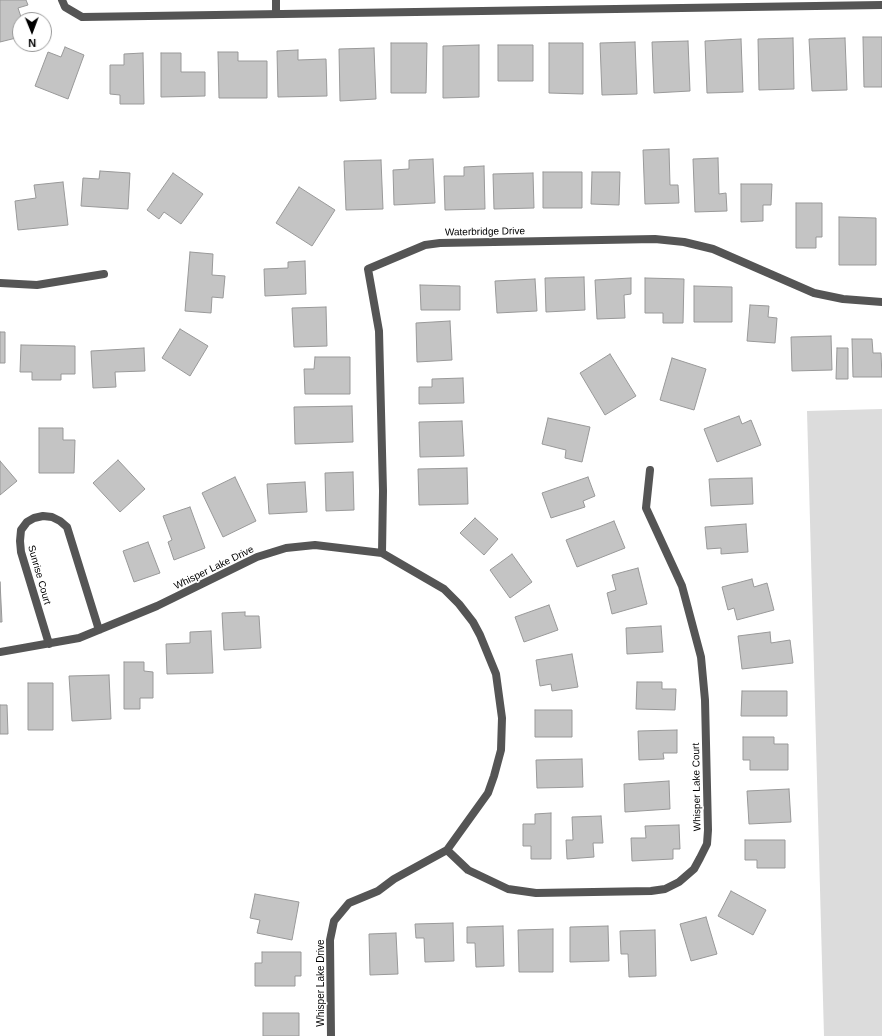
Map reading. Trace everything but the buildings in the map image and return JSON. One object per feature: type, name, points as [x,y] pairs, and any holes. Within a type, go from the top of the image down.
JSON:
[{"type":"street","points":[[62,0],[65,7],[82,17],[882,5]]},
{"type":"street","points":[[276,0],[276,14]]},
{"type":"street","name":"Waterbridge Drive","points":[[382,553],[383,491],[379,331],[368,269],[425,245],[440,243],[655,239],[684,242],[713,249],[814,293],[843,300],[882,302]]},
{"type":"street","points":[[0,283],[37,285],[104,274]]},
{"type":"street","name":"Whisper Lake Court","points":[[447,850],[468,870],[508,890],[536,893],[651,891],[665,889],[679,882],[694,869],[700,858],[706,844],[708,830],[705,700],[701,657],[682,586],[646,508],[650,470]]},
{"type":"street","name":"Sunrise Court","points":[[49,644],[21,552],[21,530],[27,522],[34,518],[43,516],[52,517],[60,521],[66,527],[100,630]]},
{"type":"street","name":"Whisper Lake Drive","points":[[0,652],[79,638],[157,606],[236,566],[257,557],[286,548],[315,545],[382,553],[444,589],[459,604],[473,622],[492,661],[496,674],[502,718],[501,750],[494,776],[488,793],[447,850],[394,878],[378,890],[349,903],[334,921],[330,940],[331,1036]]},
{"type":"shaded area","points":[[882,409],[882,1036],[824,1036],[807,411]]}]
